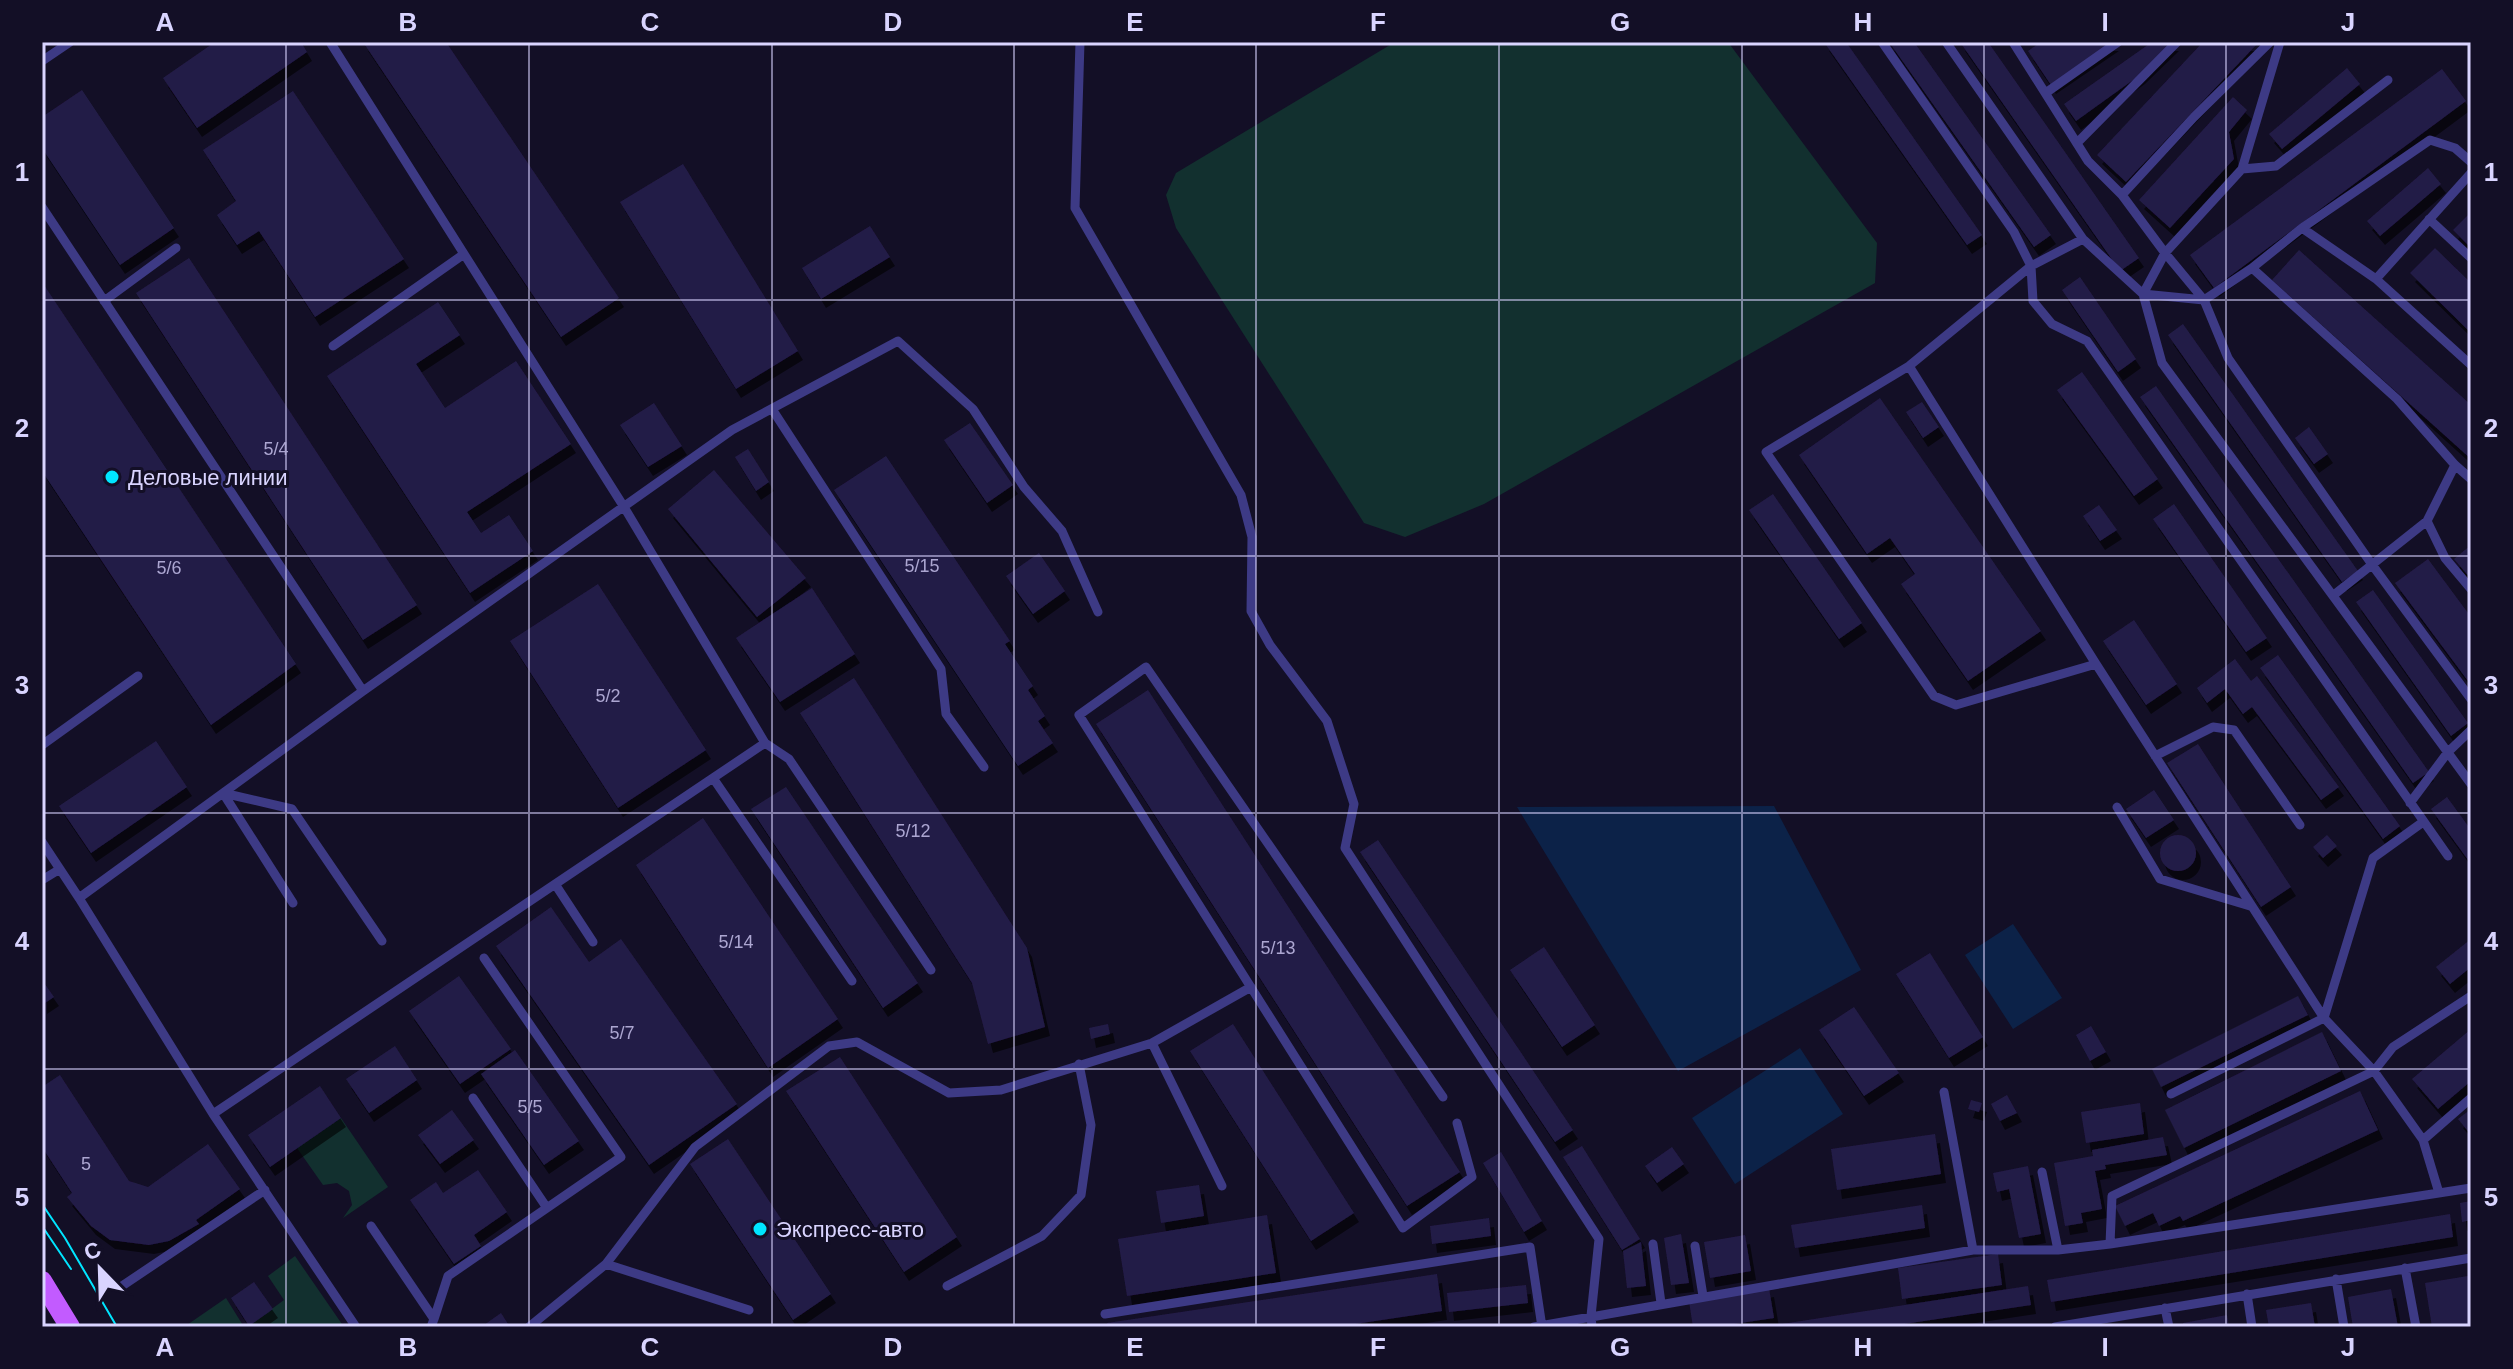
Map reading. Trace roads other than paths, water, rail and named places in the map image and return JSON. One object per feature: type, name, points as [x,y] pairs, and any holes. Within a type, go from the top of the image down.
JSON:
[{"type":"main road","points":[[42,1281],[70,1327]]},
{"type":"lane","points":[[42,61],[70,42]]},
{"type":"lane","points":[[330,42],[624,507],[765,743],[789,759],[931,970]]},
{"type":"lane","points":[[1080,42],[1075,208],[1241,495],[1252,537],[1251,611],[1270,645],[1327,721],[1354,804],[1345,848],[1599,1239],[1592,1327]]},
{"type":"lane","points":[[1882,42],[2014,232],[2031,266],[2033,301],[2052,324],[2087,341],[2448,856]]},
{"type":"lane","points":[[1946,42],[2083,239],[2143,294],[2162,363],[2335,594],[2471,784]]},
{"type":"lane","points":[[2013,42],[2088,161],[2122,195],[2204,300],[2228,358],[2373,566],[2471,699]]},
{"type":"lane","points":[[2047,92],[2118,42]]},
{"type":"lane","points":[[2078,142],[2177,42]]},
{"type":"lane","points":[[2122,195],[2194,117],[2270,42]]},
{"type":"lane","points":[[2143,294],[2165,253],[2242,169],[2280,42]]},
{"type":"lane","points":[[2242,169],[2276,166],[2388,80]]},
{"type":"lane","points":[[2143,294],[2204,300],[2430,140],[2455,148],[2471,162]]},
{"type":"lane","points":[[2376,279],[2471,173]]},
{"type":"lane","points":[[42,207],[363,691]]},
{"type":"lane","points":[[2429,219],[2471,258]]},
{"type":"lane","points":[[2302,228],[2376,279],[2471,365]]},
{"type":"lane","points":[[2083,239],[2031,266],[1909,366],[1766,452],[1934,696],[1956,705],[2096,664]]},
{"type":"lane","points":[[104,301],[176,248]]},
{"type":"lane","points":[[333,346],[464,254]]},
{"type":"lane","points":[[2252,268],[2397,399],[2471,479]]},
{"type":"lane","points":[[79,898],[363,691],[732,430],[898,341],[973,409],[1024,487],[1062,531],[1098,612]]},
{"type":"lane","points":[[1909,366],[2324,1018],[2374,1071],[2423,1140],[2439,1193]]},
{"type":"lane","points":[[772,409],[941,669],[946,714],[984,767]]},
{"type":"lane","points":[[2335,594],[2427,521],[2455,465]]},
{"type":"lane","points":[[2427,521],[2445,558],[2471,589]]},
{"type":"lane","points":[[1443,1097],[1146,667],[1079,715],[1403,1228],[1472,1177],[1457,1123]]},
{"type":"lane","points":[[42,745],[138,676]]},
{"type":"lane","points":[[2155,756],[2213,727],[2234,730],[2300,825]]},
{"type":"lane","points":[[2410,803],[2448,752],[2471,730]]},
{"type":"lane","points":[[213,1114],[765,743]]},
{"type":"lane","points":[[713,778],[852,981]]},
{"type":"lane","points":[[223,793],[293,903]]},
{"type":"lane","points":[[223,793],[292,809],[382,941]]},
{"type":"lane","points":[[2117,807],[2160,879],[2250,906]]},
{"type":"lane","points":[[2171,1094],[2324,1018],[2373,858],[2423,822]]},
{"type":"lane","points":[[42,842],[213,1114],[356,1327]]},
{"type":"lane","points":[[42,880],[60,869]]},
{"type":"lane","points":[[555,884],[593,942]]},
{"type":"lane","points":[[433,1323],[448,1276],[621,1157],[484,958]]},
{"type":"lane","points":[[529,1327],[606,1264],[695,1147],[829,1046],[857,1042],[949,1093],[1001,1090],[1152,1043],[1251,987]]},
{"type":"lane","points":[[2110,1244],[2112,1196],[2374,1071],[2393,1047],[2471,996]]},
{"type":"lane","points":[[1152,1043],[1222,1186]]},
{"type":"lane","points":[[947,1286],[1042,1236],[1081,1195],[1091,1125],[1079,1064]]},
{"type":"lane","points":[[1944,1092],[1973,1250]]},
{"type":"lane","points":[[473,1098],[547,1208]]},
{"type":"lane","points":[[2423,1140],[2471,1098]]},
{"type":"lane","points":[[2042,1172],[2058,1250]]},
{"type":"lane","points":[[1105,1314],[1530,1247],[1539,1327],[1973,1250],[2058,1250],[2110,1244],[2470,1187]]},
{"type":"lane","points":[[122,1286],[265,1190]]},
{"type":"lane","points":[[371,1226],[433,1323]]},
{"type":"lane","points":[[1653,1244],[1661,1303]]},
{"type":"lane","points":[[1695,1246],[1703,1296]]},
{"type":"lane","points":[[2055,1327],[2100,1323],[2165,1308],[2471,1258]]},
{"type":"lane","points":[[606,1264],[749,1310]]},
{"type":"lane","points":[[2405,1268],[2416,1327]]},
{"type":"lane","points":[[2336,1279],[2344,1327]]},
{"type":"lane","points":[[2247,1294],[2252,1327]]},
{"type":"lane","points":[[2165,1308],[2169,1327]]},
{"type":"water","points":[[1774,806],[1861,970],[1678,1071],[1517,807]]},
{"type":"water","points":[[2013,924],[2062,998],[2013,1029],[1965,955]]},
{"type":"water","points":[[1800,1048],[1843,1114],[1735,1184],[1692,1118]]},
{"type":"tram line","points":[[42,1204],[117,1327]]},
{"type":"tram line","points":[[42,1226],[71,1269]]},
{"type":"place","name":"Деловые линии","points":[[112,477]]},
{"type":"place","name":"Экспресс-авто","points":[[760,1229]]}]
